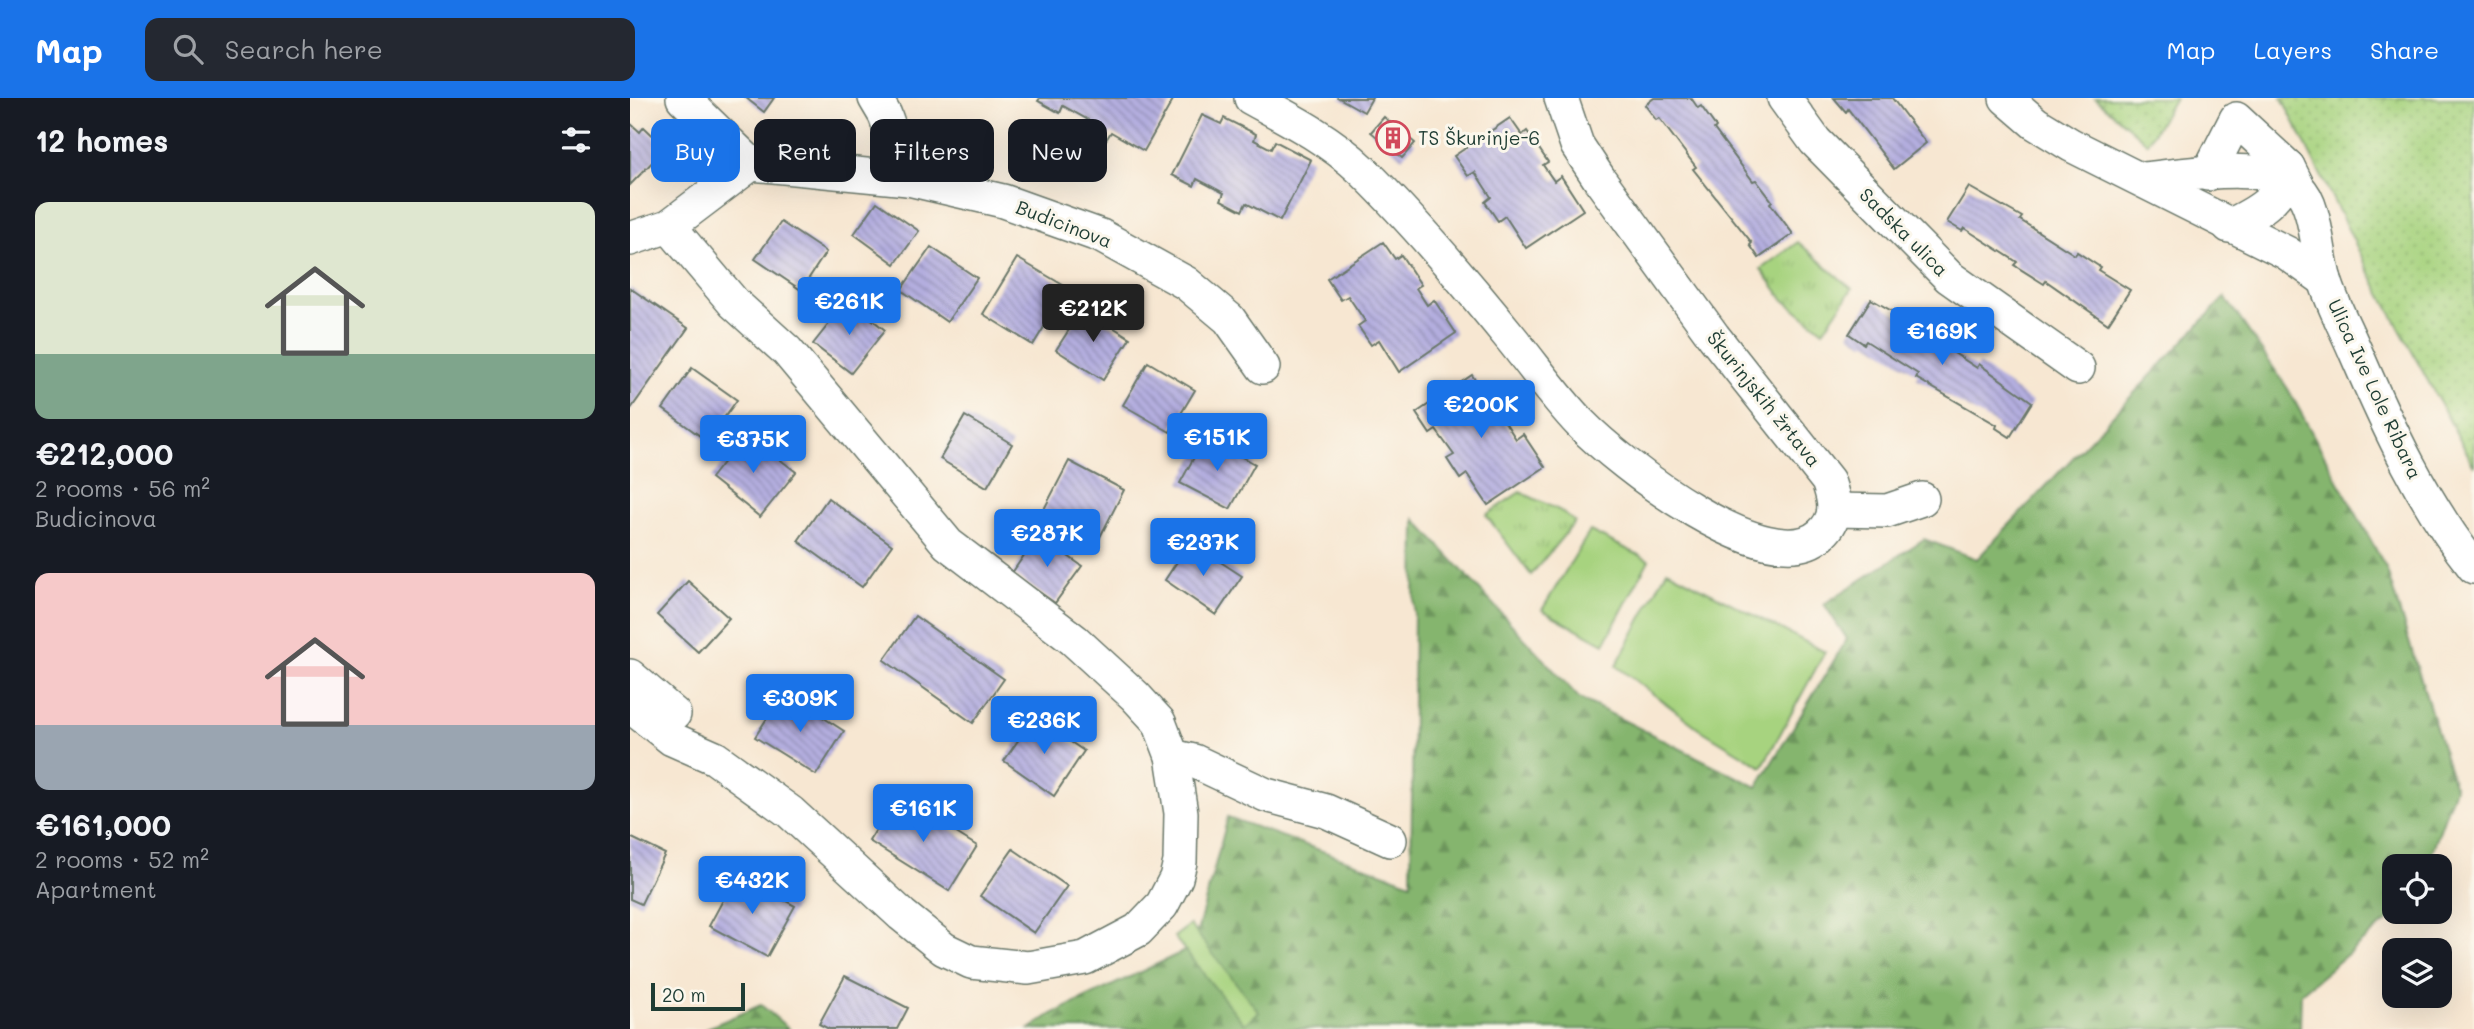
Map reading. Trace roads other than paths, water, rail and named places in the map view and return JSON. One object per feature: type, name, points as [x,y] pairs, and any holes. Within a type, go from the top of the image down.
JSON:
[{"type":"street","points":[[630,239],[669,226],[751,164],[683,98]]},
{"type":"street","points":[[875,98],[887,119]]},
{"type":"street","points":[[1251,98],[1321,138],[1360,168],[1423,234],[1580,422],[1619,458],[1671,496],[1751,538],[1780,545],[1812,542],[1832,523],[1835,510],[1887,511],[1922,499]]},
{"type":"street","name":"Škurinjskih žrtava","points":[[1561,98],[1577,145],[1714,337],[1810,454],[1828,481],[1835,510]]},
{"type":"street","name":"Sadska ulica","points":[[1784,98],[1815,141],[1949,277],[2078,368]]},
{"type":"street","name":"Ulica Ive Lole Ribara","points":[[2006,98],[2035,122],[2071,145],[2287,253],[2325,280]]},
{"type":"street","points":[[2208,174],[2236,119],[2291,178],[2269,203],[2229,226]]},
{"type":"street","name":"Budicinova","points":[[751,164],[870,175]]},
{"type":"street","name":"Ulica Ive Lole Ribara","points":[[2142,179],[2257,173],[2291,178],[2309,209],[2325,280],[2381,410],[2423,491],[2474,567]]},
{"type":"street","name":"Budicinova","points":[[921,182],[1003,201],[1101,236],[1186,283],[1229,319],[1263,367]]},
{"type":"street","points":[[630,706],[672,739],[715,758],[790,812],[902,915],[944,949],[971,962],[1028,968],[1086,958],[1138,930],[1168,897],[1180,862],[1182,839],[1172,756],[1159,722],[1074,640],[948,544],[787,351],[734,303],[669,226]]},
{"type":"street","points":[[630,676],[677,718],[672,739]]},
{"type":"street","points":[[1172,756],[1194,761],[1266,795],[1326,811],[1390,840]]},
{"type":"place","name":"TS Škurinje-6","points":[[1393,138]]}]
